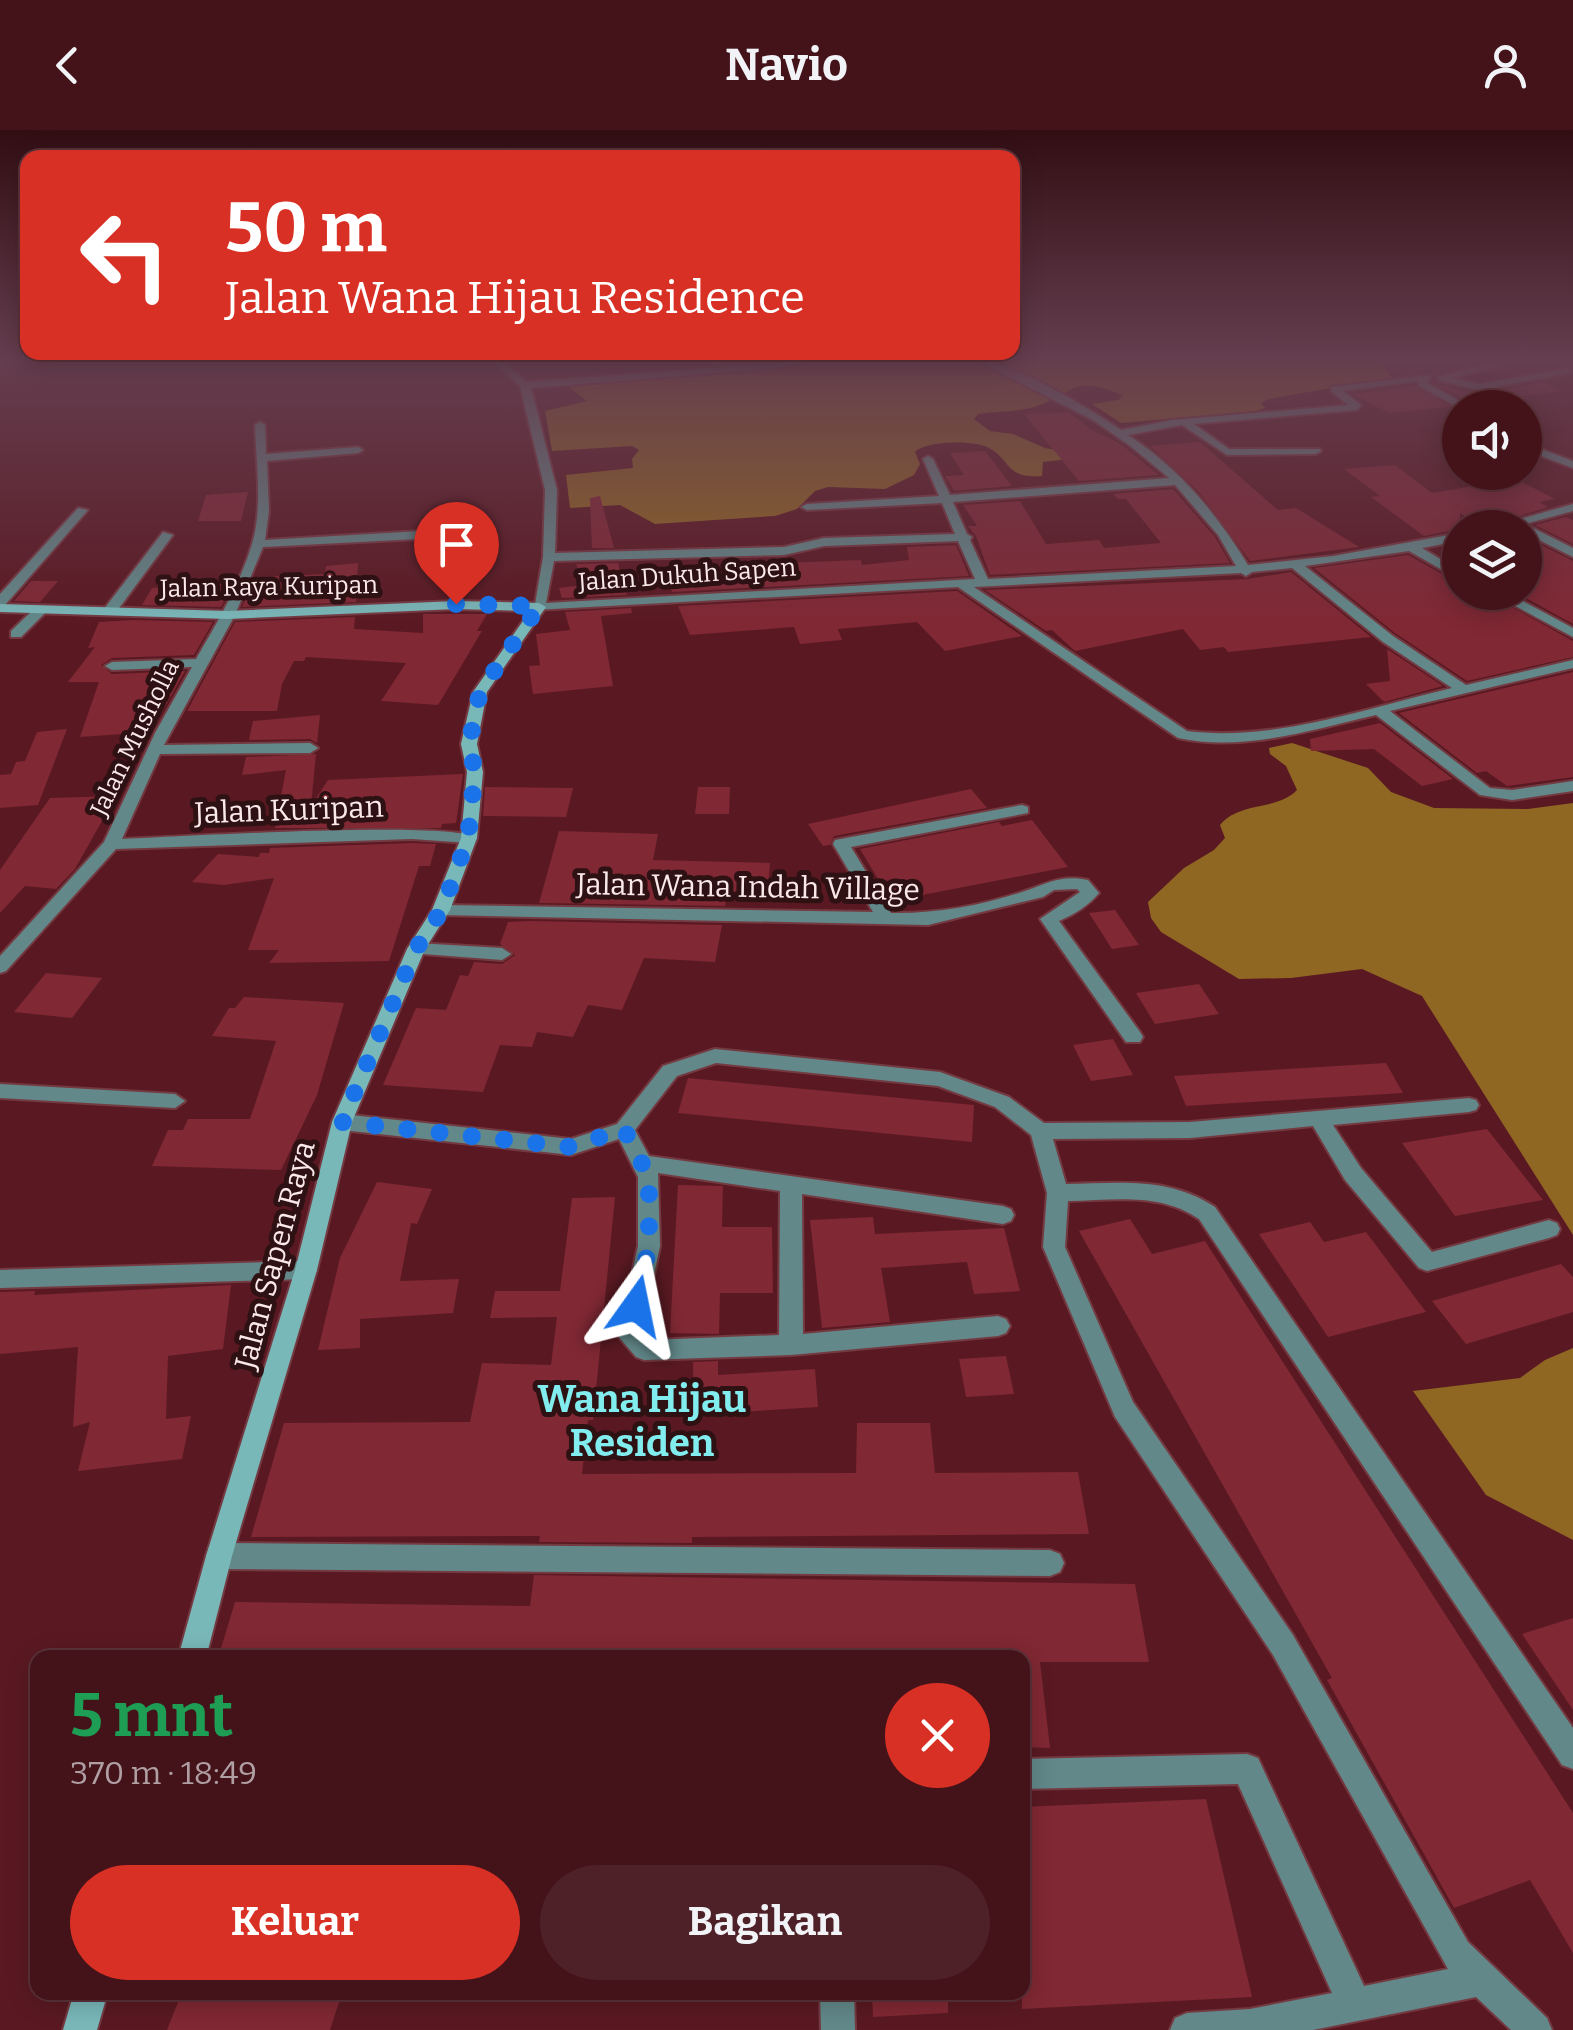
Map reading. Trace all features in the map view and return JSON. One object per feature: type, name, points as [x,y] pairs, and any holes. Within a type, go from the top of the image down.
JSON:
[{"type":"street","points":[[228,614],[258,544],[262,510],[261,449]]},
{"type":"street","name":"Jalan Dukuh Sapen","points":[[541,449],[551,490],[550,557],[539,606],[1246,572],[1442,541]]},
{"type":"street","points":[[1142,449],[1177,481],[1234,547],[1246,572]]},
{"type":"street","points":[[1221,449],[1226,452],[1316,451]]},
{"type":"street","points":[[261,458],[358,450]]},
{"type":"street","points":[[1542,453],[1573,465]]},
{"type":"street","points":[[928,459],[966,537],[983,583]]},
{"type":"street","points":[[806,507],[1177,481]]},
{"type":"street","points":[[1542,518],[1573,507]]},
{"type":"street","points":[[0,605],[82,510]]},
{"type":"street","points":[[258,544],[456,533]]},
{"type":"street","points":[[108,612],[167,535]]},
{"type":"street","points":[[550,557],[784,551],[824,542],[966,537]]},
{"type":"street","points":[[1542,537],[1573,553]]},
{"type":"street","points":[[1413,548],[1442,565]]},
{"type":"street","points":[[1297,566],[1388,638],[1464,689]]},
{"type":"street","points":[[961,584],[1182,735],[1220,740],[1381,712],[1573,664]]},
{"type":"street","name":"Jalan Raya Kuripan","points":[[0,605],[40,610],[228,614],[456,604],[539,606]]},
{"type":"street","name":"Jalan Sapen Raya","points":[[194,1650],[306,1270],[342,1122],[416,949],[442,910],[468,838],[475,772],[469,744],[480,692],[539,606]]},
{"type":"street","points":[[16,634],[40,610]]},
{"type":"street","points":[[1529,610],[1573,633]]},
{"type":"street","name":"Jalan Musholla","points":[[0,967],[112,844],[155,750],[228,614]]},
{"type":"street","points":[[112,666],[200,663]]},
{"type":"street","points":[[1381,712],[1486,792],[1512,795],[1573,786]]},
{"type":"street","points":[[155,750],[310,748]]},
{"type":"street","points":[[885,918],[841,844],[1022,810]]},
{"type":"street","name":"Jalan Kuripan","points":[[112,844],[412,834],[468,838]]},
{"type":"street","name":"Jalan Wana Indah Village","points":[[442,910],[928,919],[1037,894],[1050,885],[1082,884],[1090,892],[1072,908],[1049,919],[1133,1037]]},
{"type":"street","points":[[416,949],[502,954]]},
{"type":"street","points":[[342,1122],[571,1147],[624,1129],[670,1071],[715,1056],[940,1079],[1002,1102],[1040,1131],[1058,1194],[1054,1247],[1124,1409],[1283,1645],[1456,1954],[1535,2030]]},
{"type":"street","points":[[0,1090],[175,1101]]},
{"type":"street","points":[[1040,1131],[1190,1130],[1469,1104]]},
{"type":"street","points":[[1318,1118],[1354,1174],[1427,1262],[1548,1229]]},
{"type":"street","points":[[624,1129],[649,1177],[649,1246],[630,1336],[634,1344],[660,1352],[998,1326]]},
{"type":"street","points":[[641,1162],[1003,1214]]},
{"type":"street","points":[[790,1344],[791,1185]]},
{"type":"street","points":[[1058,1194],[1168,1193],[1191,1198],[1207,1213],[1573,1754]]},
{"type":"street","points":[[0,1279],[306,1270]]},
{"type":"street","points":[[219,1556],[1050,1563]]},
{"type":"street","points":[[1030,1774],[1248,1768],[1355,2005]]},
{"type":"street","points":[[1187,2030],[1250,2026],[1482,1979]]},
{"type":"street","points":[[80,2030],[89,2000]]},
{"type":"street","points":[[837,2000],[838,2030]]},
{"type":"shaded area","points":[[919,449],[915,452],[920,464],[914,475],[885,489],[828,487],[815,491],[797,509],[775,516],[655,524],[620,505],[570,508],[566,475],[633,468],[632,459],[639,450]]},
{"type":"shaded area","points":[[990,449],[1049,449],[1143,466],[1123,478],[1069,459],[1043,462],[1042,476],[1030,476],[1014,471]]},
{"type":"shaded area","points":[[1292,743],[1368,768],[1391,792],[1434,808],[1528,809],[1573,803],[1573,1235],[1422,996],[1362,969],[1291,978],[1239,979],[1161,932],[1151,918],[1148,902],[1184,868],[1214,850],[1225,838],[1220,825],[1228,817],[1279,801],[1297,790],[1286,766],[1270,754],[1269,748]]},
{"type":"shaded area","points":[[1573,1348],[1573,1540],[1486,1495],[1413,1391],[1520,1378],[1545,1360]]},
{"type":"building","points":[[1052,449],[1127,449],[1159,475],[1079,481]]},
{"type":"building","points":[[1153,449],[1208,449],[1278,510],[1296,508],[1359,547],[1250,561],[1198,491]]},
{"type":"building","points":[[985,451],[1012,486],[954,491],[945,476],[964,475],[950,453]]},
{"type":"building","points":[[1395,465],[1432,493],[1537,490],[1555,499],[1539,502],[1548,507],[1539,510],[1442,510],[1442,532],[1424,536],[1371,497],[1380,496],[1344,469]]},
{"type":"building","points":[[1173,489],[1215,537],[1230,563],[990,575],[976,536],[968,526],[977,526],[963,505],[1020,501],[1046,544],[1099,540],[1104,548],[1161,543],[1126,499],[1113,494]]},
{"type":"building","points":[[248,492],[241,521],[198,521],[206,495]]},
{"type":"building","points":[[600,496],[614,548],[592,548],[590,498]]},
{"type":"building","points":[[1566,517],[1573,520],[1573,544],[1542,528],[1542,523]]},
{"type":"building","points":[[956,545],[969,576],[672,592],[670,587],[709,583],[707,566],[861,560],[862,565],[909,560],[907,547]]},
{"type":"building","points":[[1542,546],[1573,561],[1573,624],[1542,607]]},
{"type":"building","points":[[1408,555],[1442,574],[1442,610],[1517,610],[1573,641],[1573,657],[1467,681],[1395,633],[1314,568]]},
{"type":"building","points":[[358,563],[356,602],[242,607],[253,581],[263,577],[325,574],[326,566]]},
{"type":"building","points":[[618,563],[627,595],[562,598],[559,588],[583,585],[576,564]]},
{"type":"building","points":[[1291,572],[1371,637],[1228,652],[1224,647],[1200,650],[1183,629],[1075,651],[1052,630],[1046,631],[985,590],[1248,579]]},
{"type":"building","points":[[31,581],[58,581],[40,602],[14,601]]},
{"type":"building","points":[[233,583],[221,607],[142,605],[152,588]]},
{"type":"building","points":[[957,591],[1022,636],[945,651],[917,622],[838,629],[842,640],[800,644],[794,627],[690,635],[678,606]]},
{"type":"building","points":[[631,608],[632,613],[601,616],[613,686],[533,694],[529,666],[540,665],[536,634],[570,630],[565,612]]},
{"type":"building","points":[[423,614],[487,614],[477,631],[482,631],[438,705],[381,701],[406,663],[306,657],[304,661],[294,661],[282,684],[277,711],[187,711],[235,622],[355,617],[354,629],[423,633]]},
{"type":"building","points":[[99,622],[213,622],[194,655],[112,658],[101,665],[112,674],[185,671],[151,732],[80,737],[99,682],[68,682],[95,647],[88,648]]},
{"type":"building","points":[[1387,649],[1443,686],[1384,702],[1366,684],[1390,681]]},
{"type":"building","points":[[1573,672],[1573,777],[1507,786],[1486,771],[1477,773],[1399,713]]},
{"type":"building","points":[[320,715],[317,743],[310,739],[249,740],[253,721]]},
{"type":"building","points":[[1380,723],[1453,779],[1422,786],[1374,749],[1311,751],[1310,739]]},
{"type":"building","points":[[67,729],[38,805],[0,808],[0,775],[11,774],[16,762],[25,761],[37,732]]},
{"type":"building","points":[[316,754],[311,806],[328,780],[463,774],[456,823],[442,824],[441,828],[275,828],[286,770],[242,775],[246,757]]},
{"type":"building","points":[[485,787],[573,788],[566,817],[483,816]]},
{"type":"building","points":[[698,787],[730,787],[729,814],[695,814]]},
{"type":"building","points":[[971,789],[987,808],[834,836],[830,845],[823,846],[808,824]]},
{"type":"building","points":[[116,796],[75,869],[56,889],[25,886],[0,913],[0,870],[50,798]]},
{"type":"building","points":[[1032,820],[1068,867],[891,901],[860,849],[999,822],[1002,826]]},
{"type":"building","points":[[559,831],[658,834],[653,860],[770,863],[767,899],[726,898],[725,906],[539,903]]},
{"type":"building","points":[[436,844],[430,866],[419,866],[389,961],[269,963],[279,950],[248,950],[274,878],[224,885],[192,882],[218,854],[259,857],[260,853],[269,853],[270,848]]},
{"type":"building","points":[[1115,910],[1139,945],[1112,949],[1089,913]]},
{"type":"building","points":[[508,922],[722,925],[715,962],[644,958],[622,1010],[588,1005],[573,1037],[537,1032],[532,1047],[500,1045],[483,1092],[383,1085],[416,1008],[446,1010],[460,975],[468,976],[474,962],[502,964],[515,955],[500,944]]},
{"type":"building","points":[[46,973],[102,978],[72,1018],[14,1012]]},
{"type":"building","points":[[1199,984],[1219,1014],[1155,1024],[1136,993]]},
{"type":"building","points":[[244,997],[344,1003],[317,1095],[281,1170],[152,1166],[168,1130],[183,1130],[188,1119],[250,1119],[276,1041],[212,1036],[229,1008],[235,1008]]},
{"type":"building","points":[[1113,1039],[1133,1075],[1091,1081],[1073,1045]]},
{"type":"building","points":[[1386,1063],[1403,1093],[1186,1106],[1174,1076]]},
{"type":"building","points":[[688,1078],[974,1105],[972,1142],[678,1113]]},
{"type":"building","points":[[1487,1129],[1543,1200],[1455,1216],[1402,1143]]},
{"type":"building","points":[[377,1182],[432,1189],[417,1224],[411,1223],[400,1281],[459,1279],[453,1313],[360,1319],[360,1348],[318,1350],[340,1258]]},
{"type":"building","points":[[678,1185],[723,1186],[722,1227],[772,1227],[773,1293],[720,1293],[719,1334],[670,1333]]},
{"type":"building","points":[[615,1197],[593,1420],[588,1420],[582,1474],[856,1473],[857,1423],[930,1423],[935,1473],[1078,1472],[1089,1534],[692,1537],[692,1543],[539,1542],[540,1536],[251,1537],[284,1423],[470,1422],[482,1363],[551,1365],[557,1317],[490,1318],[495,1291],[560,1291],[572,1198]]},
{"type":"building","points":[[873,1217],[875,1234],[1004,1228],[1020,1291],[974,1294],[967,1262],[881,1268],[890,1322],[822,1328],[810,1220]]},
{"type":"building","points":[[1130,1219],[1152,1254],[1205,1241],[1573,1813],[1573,1953],[1530,1880],[1454,1908],[1327,1680],[1332,1678],[1079,1231]]},
{"type":"building","points":[[1310,1222],[1324,1242],[1366,1232],[1426,1312],[1328,1337],[1259,1234]]},
{"type":"building","points":[[1561,1264],[1573,1277],[1573,1312],[1466,1344],[1432,1301]]},
{"type":"building","points":[[231,1285],[223,1349],[168,1356],[166,1419],[191,1416],[182,1459],[78,1471],[90,1422],[73,1427],[78,1347],[0,1354],[0,1292],[35,1291],[34,1295]]},
{"type":"building","points":[[1006,1356],[1014,1394],[966,1397],[959,1359]]},
{"type":"building","points":[[718,1361],[718,1375],[815,1369],[818,1407],[694,1415],[693,1362]]},
{"type":"building","points":[[534,1575],[1135,1584],[1149,1662],[1040,1662],[1050,1748],[1030,1747],[1030,1650],[220,1650],[235,1602],[530,1606]]},
{"type":"building","points":[[1573,1618],[1573,1710],[1522,1634]]},
{"type":"building","points":[[1206,1799],[1252,1997],[1022,2009],[1022,2000],[1030,2000],[1030,1807]]},
{"type":"building","points":[[179,2000],[340,2000],[330,2030],[167,2030]]},
{"type":"building","points":[[872,2000],[948,2000],[948,2013],[873,2017]]},
{"type":"district","name":"Wana Hijau Residen","points":[[642,1421]]},
{"type":"route","points":[[456,604],[539,606],[480,692],[469,744],[475,772],[468,838],[442,910],[416,949],[342,1122],[571,1147],[624,1129],[649,1177],[649,1246],[636,1306]]}]
